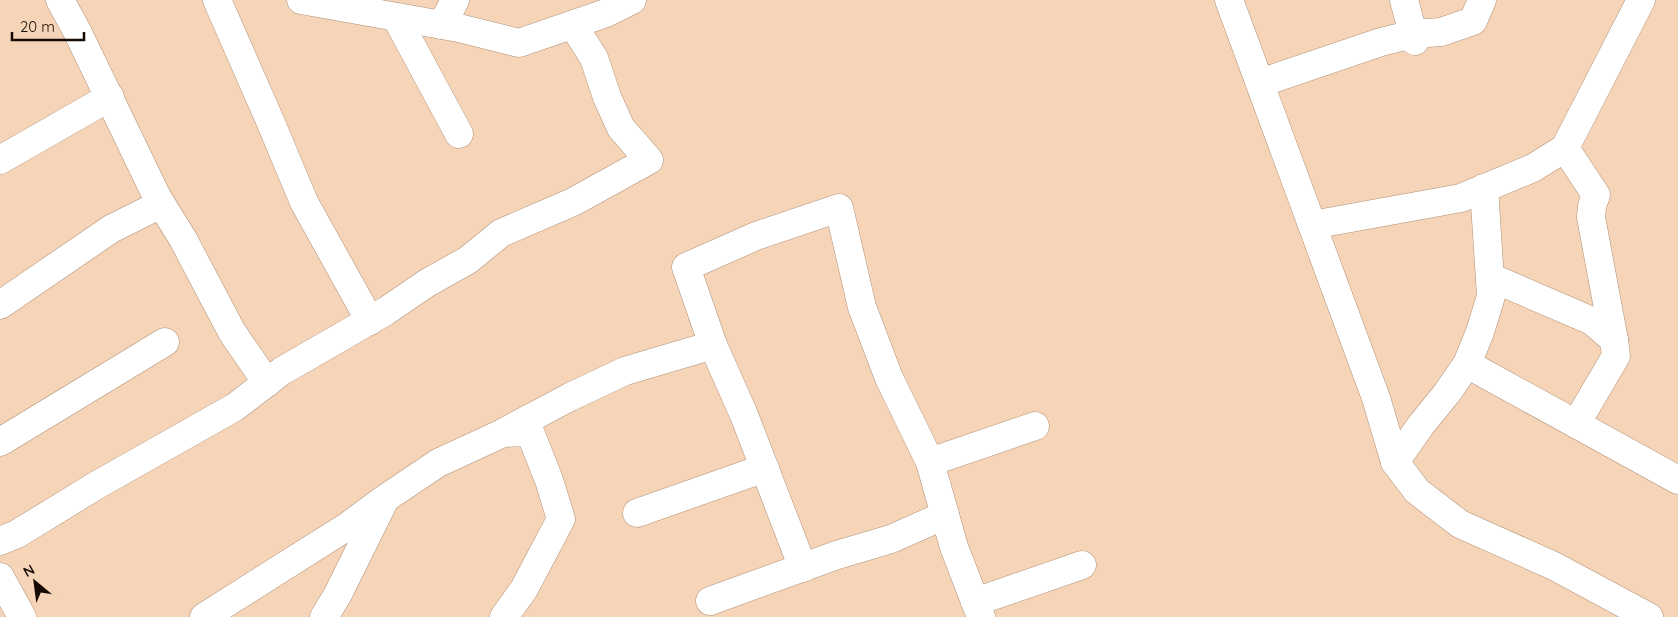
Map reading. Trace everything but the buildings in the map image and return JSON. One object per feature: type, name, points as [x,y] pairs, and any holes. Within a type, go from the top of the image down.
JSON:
[{"type":"street","points":[[60,0],[78,32],[161,204],[183,239],[232,332],[267,382]]},
{"type":"street","points":[[217,0],[304,202],[370,321]]},
{"type":"street","points":[[301,0],[442,25],[520,43],[606,13],[628,1]]},
{"type":"street","points":[[442,25],[455,0]]},
{"type":"street","points":[[1229,0],[1376,398],[1395,462],[1417,491],[1460,524],[1554,566],[1649,617]]},
{"type":"street","points":[[1404,0],[1414,37]]},
{"type":"street","points":[[1260,83],[1381,42],[1441,32],[1473,21],[1482,0]]},
{"type":"street","points":[[1312,225],[1460,198],[1533,168],[1564,148],[1635,2]]},
{"type":"street","points":[[396,17],[459,134]]},
{"type":"street","points":[[0,542],[17,534],[97,485],[235,407],[282,371],[386,312],[427,283],[468,260],[501,233],[573,202],[648,160],[620,128],[594,58],[573,25]]},
{"type":"street","points":[[0,160],[110,97]]},
{"type":"street","points":[[1564,148],[1596,195],[1591,216],[1616,356],[1576,424]]},
{"type":"street","points":[[1395,462],[1420,425],[1447,393],[1467,364],[1480,332],[1491,296],[1484,188]]},
{"type":"street","points":[[0,305],[111,229],[161,204]]},
{"type":"street","points":[[803,568],[744,415],[713,345],[686,268],[756,236],[839,208],[862,306],[889,378],[930,462],[954,547],[978,609],[1082,565]]},
{"type":"street","points":[[1490,277],[1592,321],[1614,340]]},
{"type":"street","points":[[0,442],[165,342]]},
{"type":"street","points":[[204,617],[348,526],[438,463],[503,433],[570,397],[625,371],[713,345]]},
{"type":"street","points":[[1467,364],[1678,480]]},
{"type":"street","points":[[930,462],[1035,426]]},
{"type":"street","points":[[503,433],[530,432],[549,480],[561,519],[524,589],[504,617]]},
{"type":"street","points":[[637,513],[765,468]]},
{"type":"street","points":[[324,617],[386,498]]},
{"type":"street","points":[[710,600],[891,539],[945,515]]},
{"type":"street","points":[[0,577],[22,617]]}]
